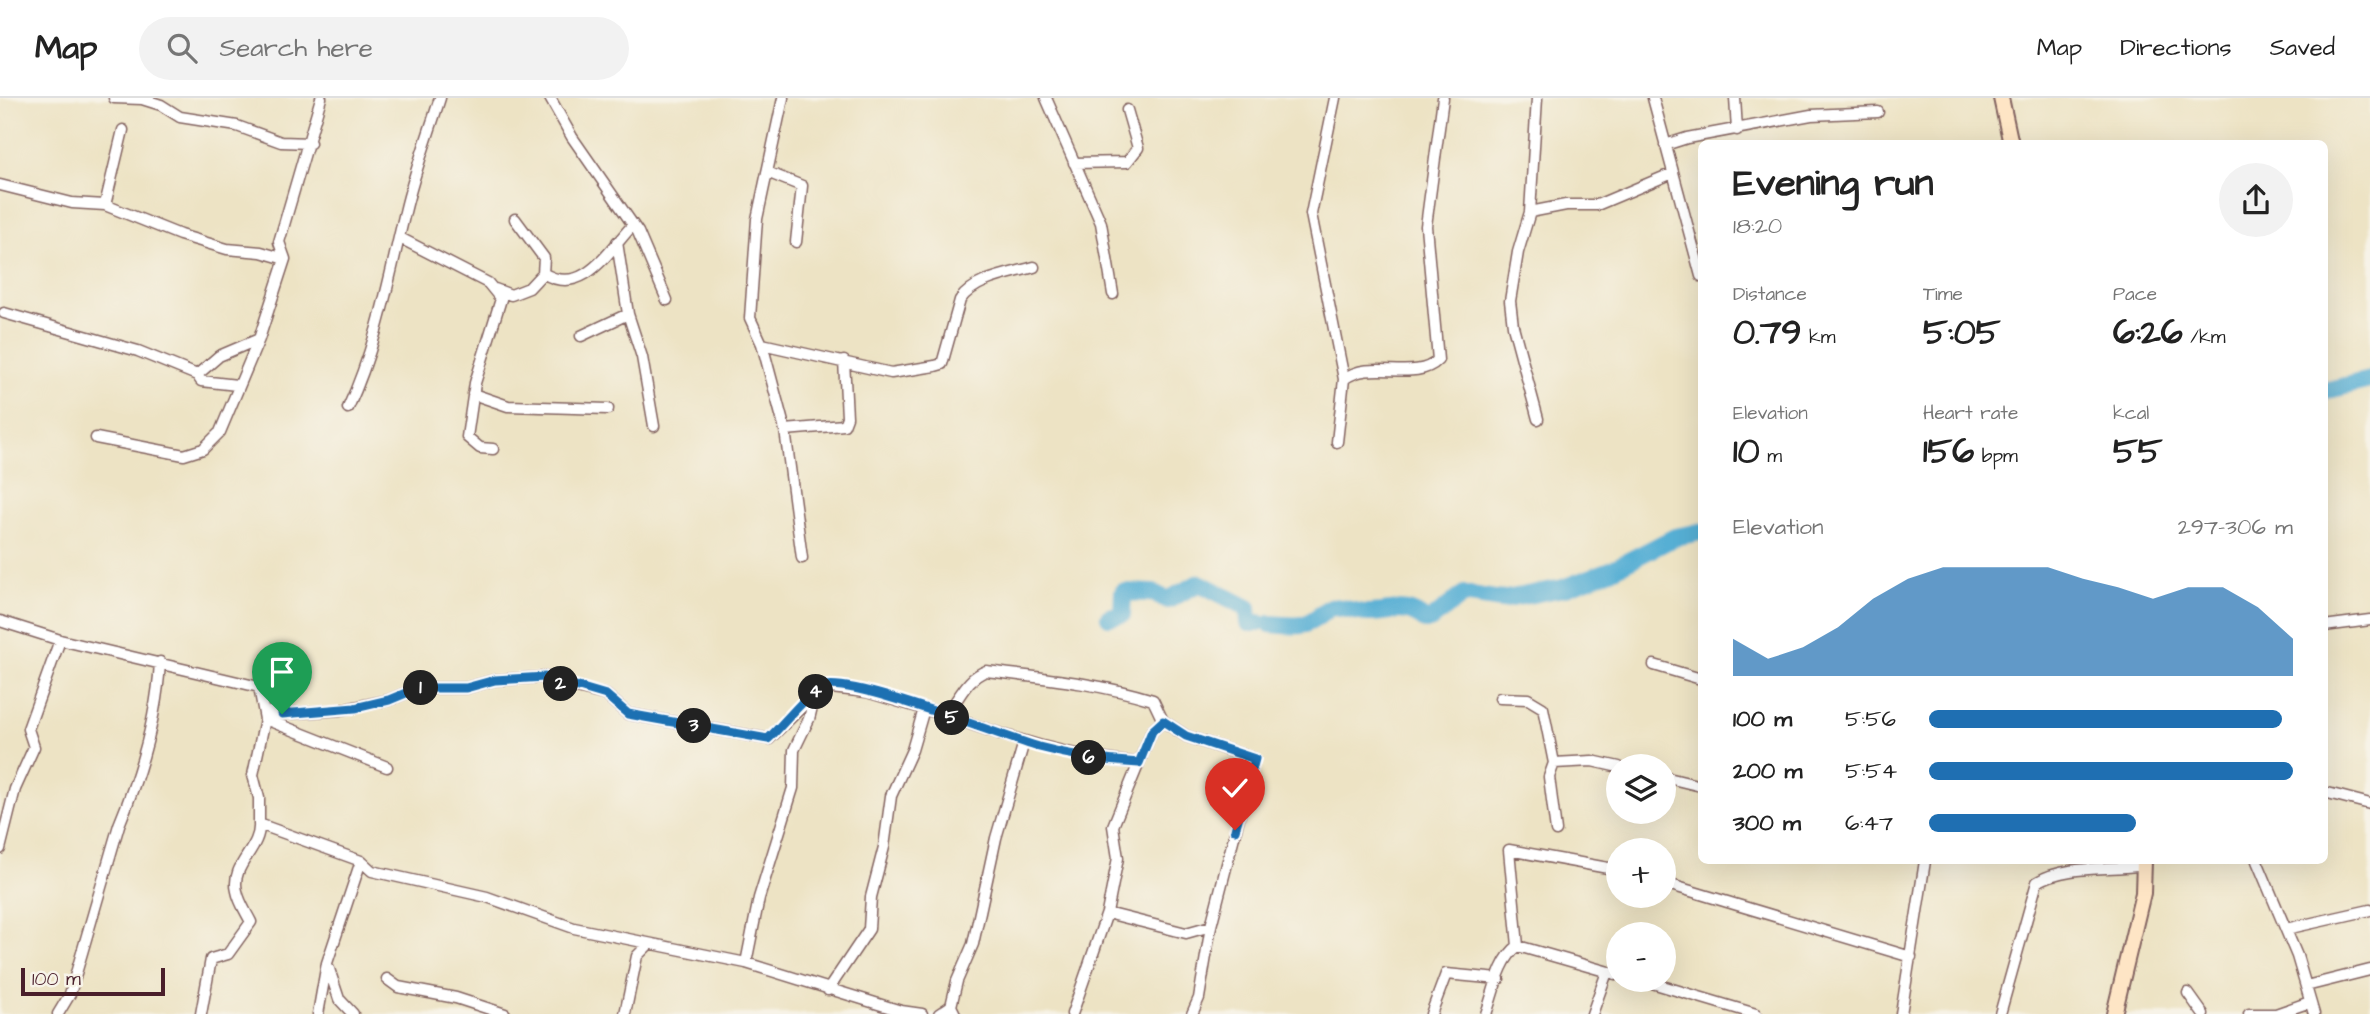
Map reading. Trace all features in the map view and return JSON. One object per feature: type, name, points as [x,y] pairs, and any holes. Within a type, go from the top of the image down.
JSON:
[{"type":"street","points":[[114,98],[142,99],[161,105],[180,117],[237,126],[281,142],[310,143]]},
{"type":"street","points":[[96,438],[184,455],[203,449],[220,432],[237,385],[259,339],[285,259],[279,242],[321,98]]},
{"type":"street","points":[[348,408],[365,371],[401,238],[413,181],[440,98]]},
{"type":"street","points":[[550,98],[579,147],[633,225],[667,300]]},
{"type":"street","points":[[783,98],[757,219],[750,318],[761,344],[785,430],[802,558]]},
{"type":"street","points":[[1046,98],[1101,223],[1113,294]]},
{"type":"street","points":[[1335,98],[1311,214],[1344,379],[1337,442]]},
{"type":"street","points":[[1344,379],[1364,369],[1421,368],[1432,366],[1438,360],[1426,226],[1443,98]]},
{"type":"street","points":[[1537,98],[1530,212],[1518,252],[1510,301],[1513,326],[1538,419]]},
{"type":"street","points":[[1653,98],[1698,265]]},
{"type":"street","points":[[1735,98],[1737,130]]},
{"type":"street","points":[[2001,98],[2010,140]]},
{"type":"street","points":[[1074,163],[1127,162],[1134,156],[1138,148],[1127,110]]},
{"type":"street","points":[[1665,145],[1687,138],[1811,115],[1878,112]]},
{"type":"street","points":[[105,205],[122,130]]},
{"type":"street","points":[[767,172],[802,186],[796,242]]},
{"type":"street","points":[[1530,212],[1566,205],[1597,205],[1674,173]]},
{"type":"street","points":[[0,185],[72,203],[105,205],[180,236],[227,249],[261,251],[285,259]]},
{"type":"street","points":[[401,238],[511,295],[530,288],[543,273],[544,258],[515,219]]},
{"type":"street","points":[[543,273],[555,280],[571,280],[587,273],[607,260],[617,242],[633,225]]},
{"type":"street","points":[[261,251],[279,242]]},
{"type":"street","points":[[617,242],[628,314],[647,378],[654,426]]},
{"type":"street","points":[[761,344],[891,373],[943,364],[960,300],[965,292],[986,281],[1034,267]]},
{"type":"street","points":[[494,449],[480,448],[467,437],[473,394],[499,310],[501,299],[495,289]]},
{"type":"street","points":[[4,313],[138,351],[197,375],[201,381],[237,385]]},
{"type":"street","points":[[581,336],[628,314]]},
{"type":"street","points":[[197,375],[219,356],[259,339]]},
{"type":"street","points":[[785,430],[844,425],[847,417],[844,361]]},
{"type":"street","points":[[473,394],[508,406],[608,409]]},
{"type":"street","points":[[2328,625],[2370,620]]},
{"type":"street","points":[[0,621],[60,640],[259,687],[264,715],[253,775],[259,798],[260,836],[242,865],[236,883],[251,922],[228,954],[211,958],[201,1014]]},
{"type":"street","points":[[0,849],[15,789],[34,747],[28,729],[60,640]]},
{"type":"street","points":[[58,1014],[70,994],[119,825],[145,749],[160,662]]},
{"type":"street","points":[[1654,665],[1698,678]]},
{"type":"street","points":[[945,715],[957,703],[972,677],[986,671],[1092,684],[1153,700],[1163,721],[1186,736],[1255,759],[1211,926],[1199,998],[1192,1014]]},
{"type":"street","points":[[264,715],[340,710],[389,700],[418,688],[466,688],[495,680],[545,677],[606,695],[628,714],[768,739],[822,687],[837,686],[945,715],[1024,743],[1102,760],[1139,763]]},
{"type":"street","points":[[746,963],[759,898],[793,788],[794,750],[816,692]]},
{"type":"street","points":[[1500,698],[1528,698],[1544,708],[1554,763],[1549,777],[1556,831]]},
{"type":"street","points":[[828,990],[869,929],[871,897],[884,847],[891,796],[912,750],[924,709]]},
{"type":"street","points":[[264,715],[387,767]]},
{"type":"street","points":[[1072,1014],[1107,913],[1118,858],[1113,826],[1152,731],[1163,721]]},
{"type":"street","points":[[939,1014],[953,1010],[957,981],[973,944],[996,838],[1024,743]]},
{"type":"street","points":[[1554,763],[1592,761],[1606,764]]},
{"type":"street","points":[[1676,781],[1698,785]]},
{"type":"street","points":[[2328,793],[2370,804]]},
{"type":"street","points":[[259,824],[361,861],[372,871],[404,876],[487,897],[574,928],[746,963],[828,990],[901,1011],[922,1014]]},
{"type":"street","points":[[1518,946],[1510,850],[1606,868]]},
{"type":"street","points":[[318,1014],[327,963],[361,861]]},
{"type":"street","points":[[1901,1014],[1925,864]]},
{"type":"street","points":[[2000,1014],[2037,882],[2054,872],[2117,870],[2140,864]]},
{"type":"street","points":[[2114,1014],[2140,907],[2144,864]]},
{"type":"street","points":[[2258,864],[2286,929],[2314,1014]]},
{"type":"street","points":[[1676,887],[1911,957]]},
{"type":"street","points":[[2286,929],[2370,910]]},
{"type":"street","points":[[1107,913],[1186,933],[1211,926]]},
{"type":"street","points":[[626,938],[637,956]]},
{"type":"street","points":[[625,1014],[637,956],[648,945]]},
{"type":"street","points":[[1518,946],[1606,972]]},
{"type":"street","points":[[1486,1014],[1509,953],[1518,946]]},
{"type":"street","points":[[327,963],[339,999],[352,1014]]},
{"type":"street","points":[[2306,986],[2370,970]]},
{"type":"street","points":[[1431,1014],[1446,974],[1499,979]]},
{"type":"street","points":[[1592,1014],[1606,975]]},
{"type":"street","points":[[387,979],[398,987],[456,998],[505,1014]]},
{"type":"street","points":[[1676,990],[1756,1014]]},
{"type":"street","points":[[2188,993],[2203,1014]]},
{"type":"street","points":[[1717,1001],[1719,1014]]},
{"type":"street","points":[[2249,1014],[2276,1014],[2310,1002]]},
{"type":"waterway","points":[[2328,390],[2370,380]]},
{"type":"waterway","points":[[1270,624],[1303,624],[1315,619],[1330,607],[1368,613],[1405,611],[1426,621],[1464,594],[1501,600],[1563,588],[1611,570],[1675,537],[1698,533]]},
{"type":"waterway","points":[[1109,617],[1122,614],[1123,592],[1153,593],[1168,600],[1199,583],[1248,608],[1249,623],[1259,623]]},
{"type":"route","points":[[282,714],[355,708],[389,700],[418,688],[466,688],[495,680],[545,677],[564,685],[606,695],[628,714],[768,739],[816,692],[828,685],[894,699],[1041,748],[1102,760],[1139,763],[1152,731],[1163,721],[1186,736],[1255,759],[1235,830]]}]
